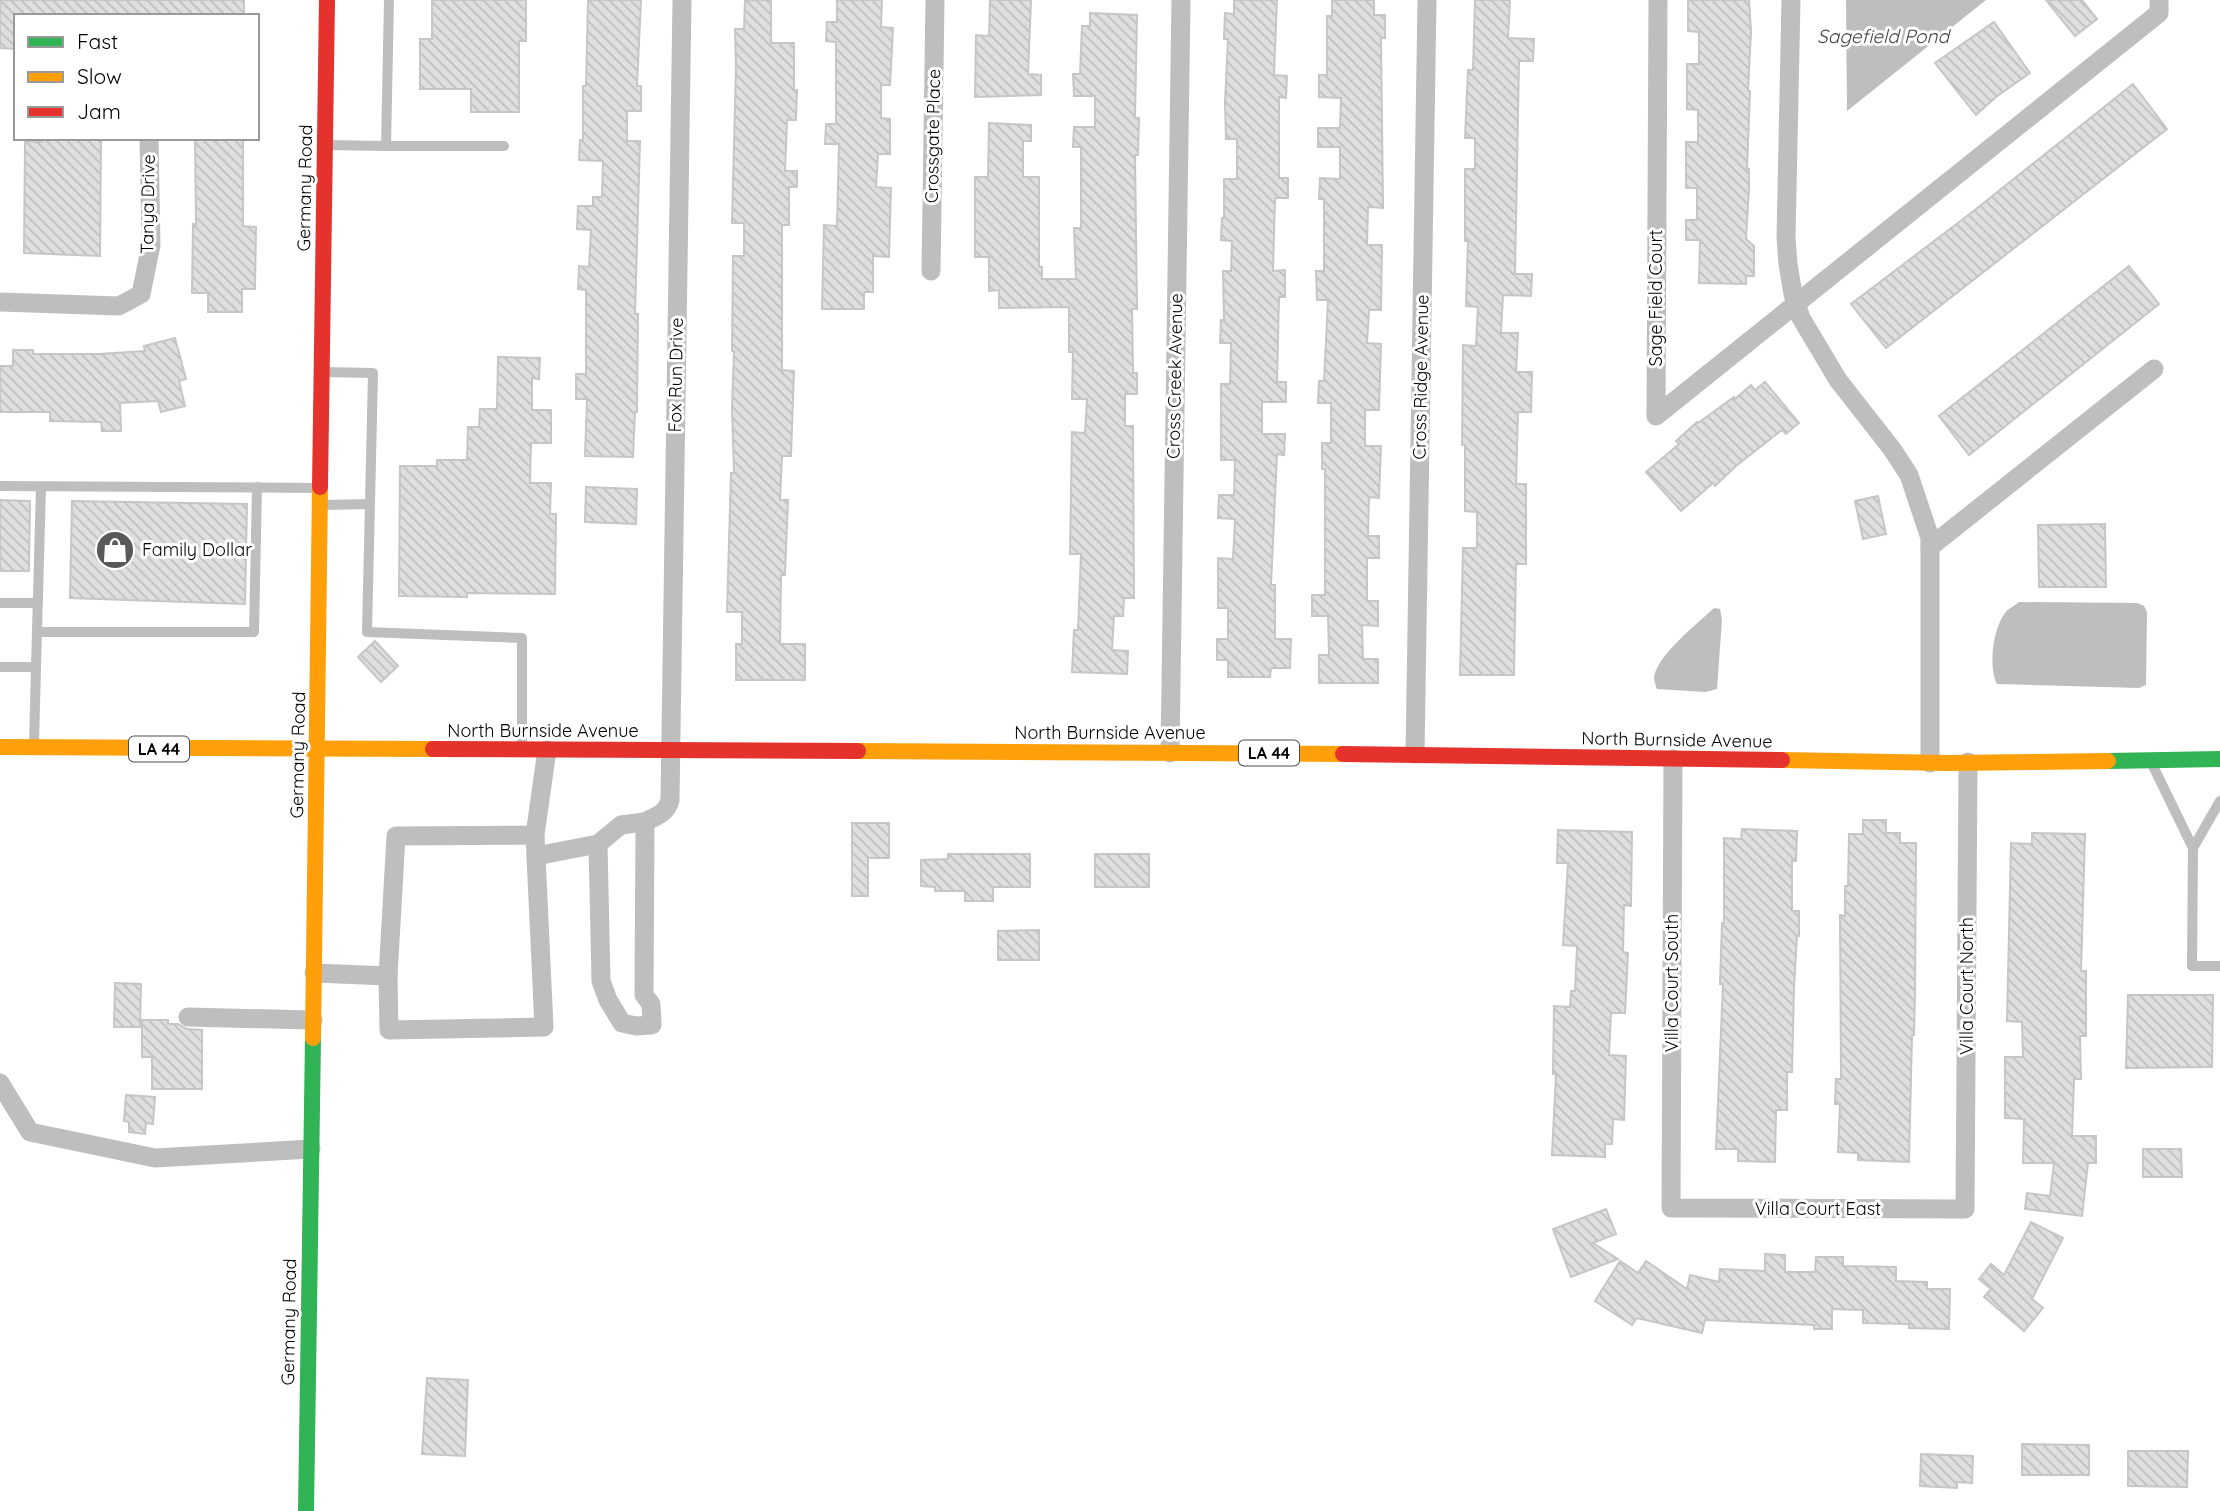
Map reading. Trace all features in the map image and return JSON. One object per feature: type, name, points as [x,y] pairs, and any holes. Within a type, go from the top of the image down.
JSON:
[{"type":"main road","name":"Germany Road","points":[[306,1511],[327,0]]},
{"type":"main road","name":"North Burnside Avenue","points":[[0,747],[1415,754],[1930,763],[2220,759]]},
{"type":"street","name":"Fox Run Drive","points":[[645,822],[668,807],[682,0]]},
{"type":"street","name":"Crossgate Place","points":[[931,271],[935,0]]},
{"type":"street","name":"Cross Creek Avenue","points":[[1170,753],[1181,0]]},
{"type":"street","name":"Cross Ridge Avenue","points":[[1415,754],[1427,0]]},
{"type":"street","name":"Sage Field Court","points":[[1658,0],[1656,416],[2159,13],[2160,0]]},
{"type":"street","points":[[1790,0],[1786,238],[1788,264],[1801,318],[1824,360],[1909,475],[1930,538],[1930,763]]},
{"type":"street","name":"Tanya Drive","points":[[0,302],[119,306],[141,294],[151,245],[149,140]]},
{"type":"street","points":[[1930,547],[2154,369]]},
{"type":"street","points":[[535,835],[396,836],[388,976],[389,1030],[544,1027],[535,835],[547,750]]},
{"type":"street","name":"Villa Court South","points":[[1671,1208],[1674,759]]},
{"type":"street","name":"Villa Court North","points":[[1965,1209],[1968,762]]},
{"type":"street","points":[[536,856],[598,845],[621,825],[645,822],[644,995],[651,1004],[652,1025],[622,1023],[601,981],[598,845]]},
{"type":"street","points":[[314,973],[388,976]]},
{"type":"street","points":[[188,1017],[313,1020]]},
{"type":"street","points":[[0,1083],[30,1132],[42,1135],[155,1158],[311,1149]]},
{"type":"street","name":"Villa Court East","points":[[1671,1208],[1965,1209]]},
{"type":"lane","points":[[386,146],[389,0]]},
{"type":"lane","points":[[325,145],[504,146]]},
{"type":"lane","points":[[322,372],[373,373],[368,632],[522,638],[522,750]]},
{"type":"lane","points":[[0,486],[320,488]]},
{"type":"lane","points":[[34,748],[41,487]]},
{"type":"lane","points":[[37,632],[254,632],[257,487]]},
{"type":"lane","points":[[320,505],[370,504]]},
{"type":"lane","points":[[0,603],[38,603]]},
{"type":"lane","points":[[0,667],[36,667]]},
{"type":"lane","points":[[2150,760],[2193,848],[2192,966],[2220,966]]},
{"type":"lane","points":[[2193,848],[2220,801]]},
{"type":"water","name":"Sagefield Pond","points":[[1846,0],[1986,0],[1847,111]]},
{"type":"water","points":[[2019,602],[2137,603],[2144,606],[2147,612],[2146,685],[2139,688],[1997,684],[1992,658],[1997,628],[2005,613]]},
{"type":"water","points":[[1714,608],[1720,609],[1722,620],[1717,689],[1706,692],[1657,689],[1654,678],[1662,660],[1679,640]]},
{"type":"building","points":[[0,0],[244,0],[244,14],[14,14],[14,49],[0,48]]},
{"type":"building","points":[[432,0],[526,0],[526,41],[519,41],[519,112],[471,112],[471,89],[420,89],[420,39],[432,39]]},
{"type":"building","points":[[588,0],[641,0],[637,86],[641,86],[641,111],[627,111],[627,141],[640,141],[635,314],[638,314],[637,412],[633,457],[585,456],[587,399],[576,399],[576,374],[586,374],[586,290],[578,289],[579,266],[589,267],[591,230],[577,229],[578,206],[593,206],[593,197],[602,197],[603,161],[579,160],[580,140],[583,140]]},
{"type":"building","points":[[745,0],[771,0],[771,43],[794,43],[796,120],[787,120],[785,171],[797,171],[797,187],[789,187],[789,225],[782,225],[782,370],[794,371],[791,456],[782,456],[780,500],[788,500],[785,575],[781,575],[780,644],[805,644],[805,680],[736,680],[736,644],[742,644],[742,612],[727,612],[731,473],[734,473],[733,256],[744,256],[744,223],[732,223],[735,29],[744,29]]},
{"type":"building","points":[[837,0],[882,0],[881,27],[893,28],[890,85],[881,85],[881,118],[890,119],[890,154],[878,154],[876,187],[891,188],[889,257],[873,256],[873,292],[864,292],[864,309],[822,309],[824,225],[837,226],[839,144],[825,144],[826,124],[836,124],[836,42],[826,41],[827,22],[837,22]]},
{"type":"building","points":[[990,0],[1031,0],[1028,74],[1041,75],[1041,95],[975,97],[976,35],[989,36]]},
{"type":"building","points":[[1234,0],[1277,0],[1274,75],[1287,76],[1286,98],[1279,97],[1279,178],[1288,178],[1288,198],[1275,198],[1273,271],[1285,270],[1285,297],[1279,297],[1277,382],[1286,382],[1286,402],[1262,402],[1262,434],[1285,434],[1284,455],[1277,454],[1271,585],[1275,585],[1275,639],[1291,639],[1290,668],[1271,668],[1270,677],[1228,677],[1228,660],[1217,660],[1217,639],[1228,639],[1228,608],[1218,608],[1218,558],[1233,559],[1235,519],[1218,518],[1219,495],[1234,495],[1235,460],[1221,460],[1221,384],[1230,384],[1231,343],[1220,343],[1221,320],[1224,320],[1223,271],[1231,271],[1232,241],[1221,240],[1224,179],[1237,179],[1237,139],[1226,139],[1225,103],[1228,39],[1224,39],[1225,13],[1234,14]]},
{"type":"building","points":[[1332,0],[1374,0],[1374,15],[1385,15],[1385,38],[1381,38],[1383,208],[1368,207],[1367,245],[1382,245],[1381,310],[1369,310],[1367,343],[1381,344],[1379,410],[1365,410],[1365,446],[1381,446],[1379,498],[1369,497],[1368,536],[1379,536],[1379,558],[1367,558],[1367,601],[1378,601],[1378,626],[1362,625],[1363,659],[1378,659],[1378,683],[1319,683],[1319,655],[1329,655],[1328,616],[1312,616],[1312,595],[1325,595],[1325,469],[1322,469],[1322,443],[1331,443],[1331,403],[1318,403],[1319,381],[1324,381],[1328,300],[1317,300],[1316,271],[1324,271],[1324,199],[1319,199],[1320,178],[1340,179],[1340,147],[1318,147],[1318,128],[1340,128],[1341,98],[1319,97],[1319,75],[1327,75],[1327,16],[1332,16]]},
{"type":"building","points":[[1475,0],[1510,0],[1508,38],[1534,39],[1533,61],[1519,61],[1515,274],[1532,274],[1531,296],[1503,295],[1501,333],[1518,333],[1516,372],[1532,372],[1531,412],[1518,412],[1516,484],[1526,484],[1526,564],[1516,564],[1514,675],[1460,675],[1463,548],[1477,548],[1477,512],[1465,511],[1465,445],[1462,445],[1463,345],[1476,346],[1478,307],[1466,306],[1468,241],[1465,241],[1465,169],[1475,169],[1475,138],[1465,138],[1468,70],[1473,70]]},
{"type":"building","points":[[1688,0],[1749,0],[1751,32],[1746,239],[1754,246],[1754,276],[1746,276],[1746,284],[1699,283],[1700,240],[1686,240],[1686,220],[1697,220],[1697,188],[1686,188],[1686,142],[1698,142],[1698,110],[1687,109],[1687,64],[1699,64],[1699,32],[1688,31]]},
{"type":"building","points":[[2046,0],[2082,0],[2097,19],[2075,36]]},
{"type":"building","points":[[1090,13],[1137,15],[1137,309],[1132,309],[1133,373],[1137,373],[1137,394],[1125,394],[1125,426],[1133,426],[1134,598],[1124,598],[1123,616],[1114,616],[1112,650],[1128,651],[1127,674],[1072,672],[1074,630],[1078,630],[1081,554],[1070,554],[1072,432],[1085,433],[1087,399],[1072,399],[1073,352],[1069,352],[1069,307],[999,308],[999,290],[989,291],[989,257],[975,257],[975,177],[988,177],[989,123],[1031,125],[1031,141],[1023,141],[1023,177],[1039,177],[1039,267],[1042,267],[1042,279],[1076,279],[1074,228],[1081,228],[1081,147],[1073,147],[1074,127],[1095,127],[1095,96],[1074,96],[1073,74],[1080,74],[1082,26],[1090,26]]},
{"type":"building","points":[[1994,22],[2030,73],[1976,115],[1935,63]]},
{"type":"building","points":[[2133,84],[2167,129],[1886,348],[1851,304]]},
{"type":"building","points":[[101,140],[100,256],[24,253],[25,141]]},
{"type":"building","points":[[195,140],[243,140],[243,226],[256,227],[255,289],[242,289],[242,312],[208,312],[208,293],[192,293],[193,224],[196,225]]},
{"type":"building","points":[[2129,266],[2159,304],[1969,455],[1939,416]]},
{"type":"building","points":[[175,338],[186,379],[179,381],[185,406],[161,412],[158,401],[120,403],[121,431],[102,431],[101,422],[50,421],[50,412],[0,412],[0,366],[13,366],[13,350],[33,350],[33,354],[145,351],[144,346]]},
{"type":"building","points":[[498,357],[540,358],[539,379],[532,378],[532,410],[551,410],[551,443],[531,443],[530,483],[551,483],[550,514],[556,514],[555,594],[467,593],[467,597],[399,596],[400,466],[437,466],[437,460],[467,460],[468,427],[479,427],[480,409],[497,409]]},
{"type":"building","points":[[1765,382],[1799,423],[1786,434],[1782,430],[1681,511],[1646,472],[1679,444],[1676,441],[1697,422],[1734,397],[1735,399],[1751,385],[1755,390]]},
{"type":"building","points":[[586,487],[637,489],[636,524],[585,522]]},
{"type":"building","points":[[1878,496],[1886,534],[1863,539],[1855,501]]},
{"type":"building","points":[[0,500],[30,501],[29,571],[0,571]]},
{"type":"building","points":[[72,501],[247,504],[245,604],[70,598]]},
{"type":"building","points":[[2105,524],[2106,587],[2039,587],[2038,525]]},
{"type":"building","points":[[375,641],[398,666],[381,682],[358,657]]},
{"type":"building","points":[[1863,820],[1886,820],[1886,833],[1900,833],[1900,843],[1916,843],[1915,995],[1909,1162],[1858,1160],[1858,1153],[1838,1152],[1840,1104],[1835,1104],[1836,1079],[1841,1079],[1840,915],[1845,916],[1849,834],[1863,834]]},
{"type":"building","points":[[852,823],[889,823],[889,858],[868,858],[868,896],[852,896]]},
{"type":"building","points":[[1742,829],[1797,831],[1796,861],[1792,861],[1792,911],[1799,911],[1799,936],[1794,988],[1792,1072],[1787,1072],[1787,1110],[1776,1110],[1775,1162],[1738,1161],[1738,1149],[1716,1149],[1723,984],[1720,984],[1724,923],[1724,838],[1741,839]]},
{"type":"building","points":[[1558,830],[1632,832],[1631,906],[1624,905],[1623,952],[1628,953],[1625,1013],[1611,1013],[1609,1055],[1626,1056],[1624,1120],[1613,1119],[1612,1144],[1605,1144],[1605,1157],[1552,1155],[1556,1074],[1553,1074],[1554,1006],[1570,1007],[1571,991],[1575,991],[1577,946],[1563,945],[1568,863],[1557,863]]},
{"type":"building","points":[[2032,833],[2085,834],[2081,971],[2086,971],[2086,1036],[2080,1036],[2081,1079],[2074,1079],[2072,1136],[2096,1136],[2096,1163],[2088,1163],[2082,1216],[2025,1209],[2027,1193],[2050,1196],[2054,1163],[2023,1163],[2024,1119],[2005,1118],[2005,1057],[2023,1057],[2022,1022],[2007,1021],[2011,843],[2032,844]]},
{"type":"building","points":[[948,854],[1030,854],[1030,887],[993,887],[993,901],[965,901],[965,891],[935,891],[935,887],[921,886],[921,860],[948,859]]},
{"type":"building","points":[[1095,854],[1149,854],[1149,887],[1095,887]]},
{"type":"building","points":[[1039,930],[1039,960],[998,960],[998,931]]},
{"type":"building","points":[[115,983],[141,984],[140,1027],[114,1027]]},
{"type":"building","points":[[2128,995],[2213,995],[2212,1067],[2126,1068]]},
{"type":"building","points":[[142,1020],[168,1020],[168,1024],[202,1030],[202,1089],[152,1089],[152,1057],[142,1057]]},
{"type":"building","points":[[126,1095],[155,1097],[153,1124],[146,1123],[145,1134],[129,1132],[129,1122],[124,1121]]},
{"type":"building","points":[[2143,1149],[2181,1149],[2182,1177],[2143,1177]]},
{"type":"building","points":[[1606,1209],[1616,1234],[1593,1243],[1618,1259],[1571,1277],[1553,1229]]},
{"type":"building","points":[[2031,1222],[2063,1238],[2032,1299],[2043,1308],[2024,1331],[1984,1297],[1991,1289],[1979,1279],[1991,1264],[2004,1275]]},
{"type":"building","points":[[1765,1254],[1785,1255],[1785,1272],[1815,1272],[1816,1257],[1843,1257],[1843,1266],[1896,1267],[1896,1281],[1927,1282],[1927,1289],[1950,1289],[1949,1329],[1909,1328],[1909,1324],[1863,1323],[1863,1310],[1832,1309],[1832,1329],[1814,1329],[1814,1325],[1705,1320],[1702,1333],[1637,1318],[1632,1325],[1595,1301],[1620,1261],[1638,1273],[1646,1261],[1687,1289],[1690,1275],[1719,1282],[1720,1269],[1765,1271]]},
{"type":"building","points":[[427,1378],[468,1380],[465,1456],[422,1454]]},
{"type":"building","points":[[2022,1444],[2089,1445],[2089,1475],[2022,1475]]},
{"type":"building","points":[[2128,1451],[2188,1451],[2187,1487],[2128,1486]]},
{"type":"building","points":[[1921,1454],[1973,1456],[1972,1483],[1957,1482],[1957,1488],[1920,1486]]},
{"type":"traffic: fast","points":[[2108,761],[2220,759]]},
{"type":"traffic: fast","points":[[306,1511],[313,1038]]},
{"type":"traffic: slow","points":[[313,1038],[320,487]]},
{"type":"traffic: slow","points":[[0,747],[433,749]]},
{"type":"traffic: slow","points":[[858,751],[1343,754]]},
{"type":"traffic: slow","points":[[1782,760],[1948,763],[2108,761]]},
{"type":"traffic: jam","points":[[320,487],[327,0]]},
{"type":"traffic: jam","points":[[433,749],[858,751]]},
{"type":"traffic: jam","points":[[1343,754],[1782,760]]},
{"type":"place","name":"Family Dollar","points":[[115,550]]}]
